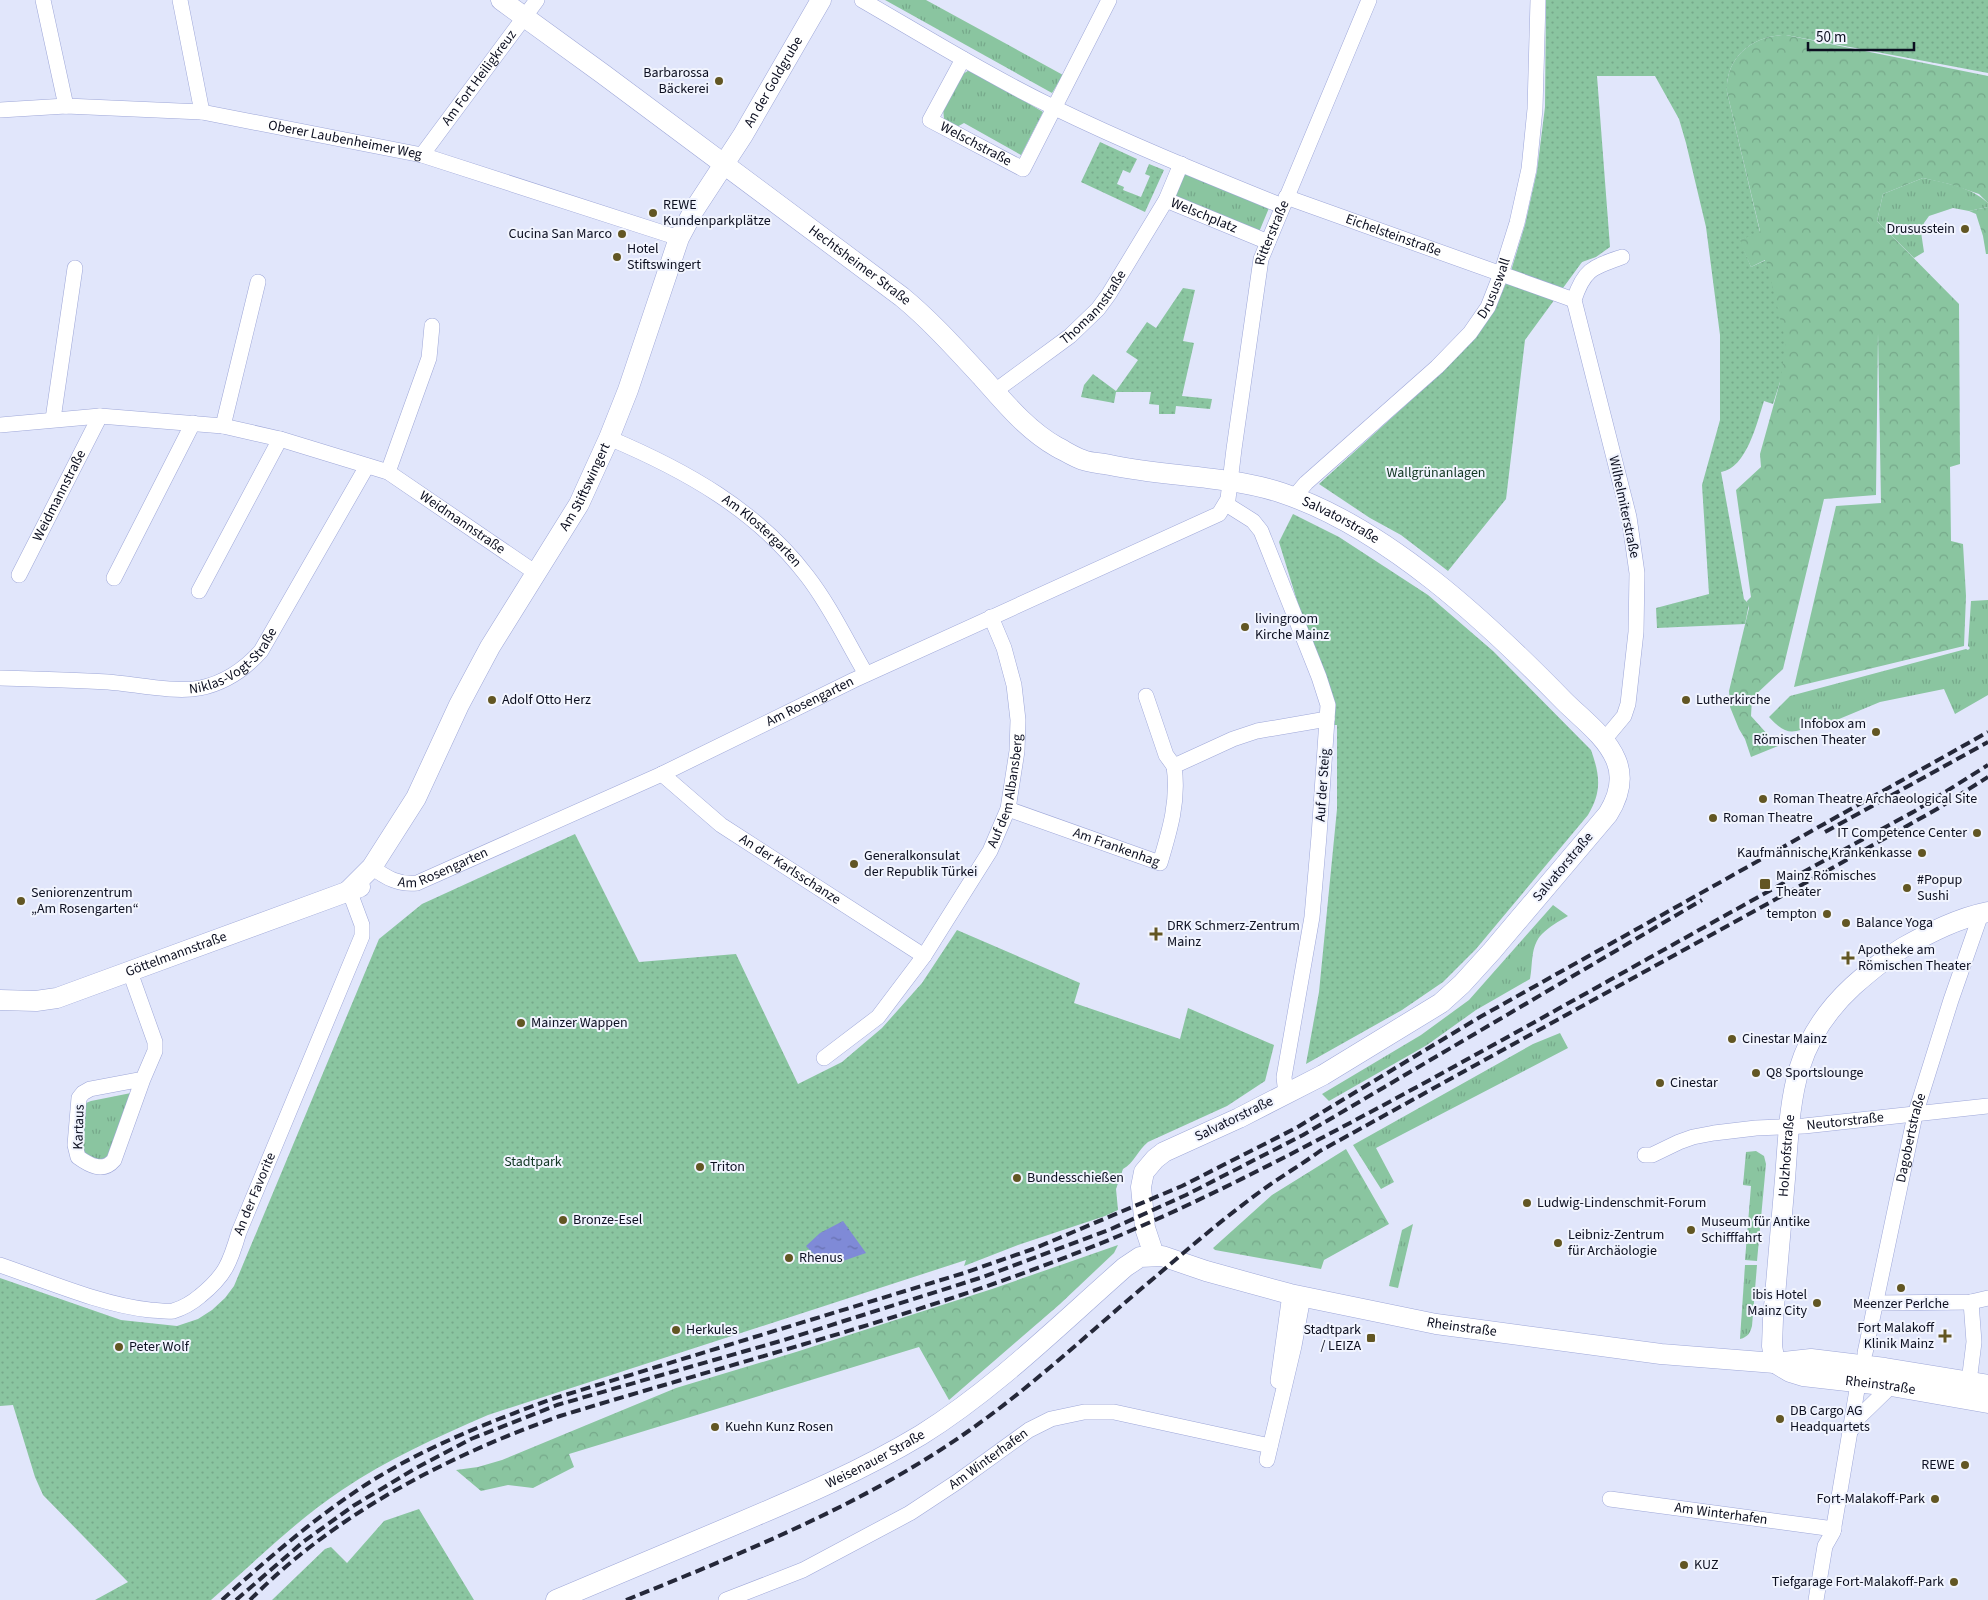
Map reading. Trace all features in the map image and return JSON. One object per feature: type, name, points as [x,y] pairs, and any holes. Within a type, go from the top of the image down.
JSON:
[{"type":"street","points":[[43,0],[66,106]]},
{"type":"street","points":[[180,0],[202,112]]},
{"type":"street","name":"Hechtsheimer Straße","points":[[501,0],[908,302],[951,344],[1033,431],[1082,460],[1132,470],[1230,482]]},
{"type":"street","name":"Am Fort Heiligkreuz","points":[[422,155],[537,0]]},
{"type":"street","name":"An der Goldgrube","points":[[724,164],[821,0]]},
{"type":"street","points":[[862,0],[963,59],[1054,108],[1181,164],[1284,202]]},
{"type":"street","points":[[1054,108],[1109,0]]},
{"type":"street","name":"Ritterstraße","points":[[1230,482],[1261,259],[1369,0]]},
{"type":"street","name":"Drususwall","points":[[1294,497],[1306,483],[1437,367],[1470,333],[1488,307],[1501,274],[1517,223],[1529,169],[1535,109],[1538,0]]},
{"type":"street","name":"Welschstraße","points":[[963,59],[930,120],[1023,170],[1054,108]]},
{"type":"street","name":"Oberer Laubenheimer Weg","points":[[0,110],[66,106],[202,112],[422,155],[588,207],[679,238]]},
{"type":"street","name":"Am Stiftswingert","points":[[376,871],[399,849],[408,828],[416,798],[459,705],[490,647],[579,504],[628,390],[679,238],[724,164]]},
{"type":"street","name":"Welschplatz","points":[[1181,164],[1166,200],[1268,242]]},
{"type":"street","name":"Thomannstraße","points":[[995,391],[1070,336],[1098,309],[1166,200]]},
{"type":"street","name":"Eichelsteinstraße","points":[[1284,202],[1501,274]]},
{"type":"street","points":[[1501,274],[1574,300],[1586,274],[1595,267],[1622,257]]},
{"type":"street","points":[[53,419],[75,268]]},
{"type":"street","points":[[223,426],[258,282]]},
{"type":"street","name":"Wilhelmiterstraße","points":[[1574,300],[1629,517],[1637,573],[1636,632],[1628,704],[1624,716],[1604,740]]},
{"type":"street","points":[[388,472],[429,358],[432,326]]},
{"type":"street","name":"Weidmannstraße","points":[[20,575],[100,416]]},
{"type":"street","name":"Weidmannstraße","points":[[0,424],[100,416],[223,426],[280,439],[388,472],[536,573]]},
{"type":"street","points":[[114,578],[193,423]]},
{"type":"street","name":"Am Klostergarten","points":[[609,438],[686,474],[735,506],[759,525],[812,583],[836,620],[866,674]]},
{"type":"street","points":[[199,591],[280,439]]},
{"type":"street","name":"Niklas-Vogt-Straße","points":[[0,678],[108,682],[180,689],[198,688],[219,682],[240,671],[251,663],[261,651],[367,466]]},
{"type":"street","points":[[1226,504],[1230,482]]},
{"type":"street","name":"Salvatorstraße","points":[[1154,1255],[1145,1228],[1141,1199],[1141,1180],[1148,1165],[1164,1152],[1286,1094],[1351,1059],[1440,1004],[1462,984],[1492,951],[1608,814],[1614,804],[1620,786],[1617,762],[1604,740],[1521,657],[1421,571],[1345,522],[1294,497],[1230,482]]},
{"type":"street","name":"Am Rosengarten","points":[[376,871],[400,883],[417,883],[662,774],[866,674],[1219,514],[1226,504]]},
{"type":"street","name":"Auf der Steig","points":[[1226,504],[1252,521],[1264,536],[1320,678],[1328,705],[1312,917],[1284,1077],[1286,1094]]},
{"type":"street","name":"Auf dem Albansberg","points":[[824,1058],[878,1017],[924,956],[990,851],[1008,809],[1018,751],[1018,720],[1014,685],[1004,648],[991,617]]},
{"type":"street","name":"Am Frankenhag","points":[[1008,809],[1160,863],[1173,821],[1177,792],[1174,766],[1166,755],[1146,696]]},
{"type":"street","points":[[1174,766],[1257,730],[1327,718]]},
{"type":"street","name":"An der Karlsschanze","points":[[662,774],[721,824],[924,956]]},
{"type":"street","name":"Göttelmannstraße","points":[[0,1000],[36,1001],[57,998],[366,885],[376,871]]},
{"type":"street","name":"An der Favorite","points":[[0,1265],[126,1307],[162,1311],[173,1311],[185,1306],[217,1282],[234,1251],[239,1232],[362,936],[362,925],[349,890]]},
{"type":"street","name":"Holzhofstraße","points":[[1774,1363],[1772,1346],[1788,1127],[1793,1094],[1803,1055],[1823,1018],[1844,995],[1983,920]]},
{"type":"street","name":"Dagobertstraße","points":[[1816,1600],[1825,1546],[1834,1529],[1848,1437],[1915,1115],[1983,920]]},
{"type":"street","name":"Kartaus","points":[[130,972],[156,1047],[114,1160],[111,1164],[101,1168],[86,1163],[78,1157],[75,1145],[80,1098],[83,1093],[90,1089],[143,1079]]},
{"type":"street","name":"Neutorstraße","points":[[1646,1155],[1652,1155],[1693,1137],[1756,1128],[1788,1127],[1915,1115],[1988,1106]]},
{"type":"street","name":"Rheinstraße","points":[[1154,1255],[1169,1257],[1206,1271],[1296,1295],[1436,1324],[1661,1354],[1774,1363],[1811,1359],[1979,1384]]},
{"type":"street","name":"Weisenauer Straße","points":[[556,1600],[804,1495],[856,1471],[921,1434],[983,1390],[1021,1360],[1125,1267],[1140,1257],[1154,1255]]},
{"type":"street","name":"Am Winterhafen","points":[[726,1600],[803,1570],[910,1513],[1029,1430],[1051,1419],[1084,1412],[1114,1412],[1268,1453],[1294,1346],[1296,1295]]},
{"type":"street","points":[[1875,1303],[1971,1302],[1988,1298]]},
{"type":"street","points":[[1971,1302],[1979,1384]]},
{"type":"street","name":"Rheinstraße","points":[[1862,1367],[1892,1386],[1988,1402]]},
{"type":"street","name":"Dagobertstraße","points":[[1848,1437],[1858,1418],[1892,1386]]},
{"type":"street","name":"Am Winterhafen","points":[[1610,1499],[1834,1529]]},
{"type":"green space","points":[[885,0],[926,0],[1063,75],[1052,93]]},
{"type":"green space","name":"Wallgrünanlagen","points":[[1546,0],[1988,0],[1988,73],[1786,35],[1774,36],[1752,44],[1743,50],[1731,68],[1727,92],[1760,232],[1740,240],[1751,267],[1766,260],[1786,343],[1780,382],[1773,404],[1764,401],[1750,443],[1744,453],[1730,469],[1721,472],[1744,599],[1749,604],[1745,624],[1657,628],[1656,608],[1709,594],[1702,485],[1720,420],[1720,335],[1706,227],[1686,143],[1679,119],[1655,76],[1597,76],[1610,247],[1596,257],[1582,262],[1525,340],[1506,499],[1448,571],[1401,535],[1370,518],[1319,484],[1442,372],[1494,311],[1510,274],[1525,225],[1537,171],[1545,107]]},
{"type":"green space","points":[[1786,35],[1988,76],[1988,203],[1979,194],[1923,178],[1883,194],[1877,221],[1959,304],[1960,464],[1950,467],[1951,541],[1963,544],[1966,596],[1964,646],[1794,687],[1836,506],[1881,503],[1878,333],[1876,495],[1824,499],[1783,669],[1752,698],[1751,716],[1778,746],[1751,757],[1730,707],[1729,691],[1749,608],[1747,601],[1751,597],[1736,490],[1761,467],[1760,454],[1780,382],[1765,260],[1751,267],[1739,240],[1760,231],[1727,92],[1731,68],[1743,50],[1763,39]]},
{"type":"green space","points":[[971,69],[1043,112],[1021,155],[964,123],[955,128],[944,119],[943,108],[958,77]]},
{"type":"green space","points":[[1100,142],[1137,159],[1130,173],[1123,170],[1117,184],[1124,187],[1123,190],[1141,197],[1150,176],[1145,174],[1149,164],[1164,170],[1145,212],[1081,182]]},
{"type":"green space","points":[[1186,172],[1269,208],[1259,232],[1175,196]]},
{"type":"green space","points":[[1923,178],[1966,189],[1988,203],[1988,207],[1969,211],[1953,208],[1929,216],[1921,232],[1924,252],[1914,258],[1877,221],[1883,194]]},
{"type":"green space","points":[[1988,207],[1988,254],[1986,254],[1976,214],[1969,211]]},
{"type":"green space","points":[[1183,288],[1195,290],[1183,341],[1194,343],[1182,396],[1212,399],[1210,409],[1176,406],[1175,414],[1159,414],[1159,405],[1149,404],[1151,392],[1116,392],[1114,403],[1081,397],[1084,385],[1093,374],[1116,391],[1138,360],[1126,352],[1147,322],[1156,328]]},
{"type":"green space","points":[[1293,514],[1339,537],[1428,595],[1493,651],[1591,750],[1598,775],[1596,799],[1588,815],[1476,949],[1443,982],[1402,1010],[1306,1064],[1319,992],[1337,809],[1337,725],[1332,725],[1279,542]]},
{"type":"green space","points":[[1988,600],[1988,695],[1955,714],[1944,689],[1880,702],[1815,729],[1813,725],[1794,731],[1784,730],[1769,717],[1790,696],[1968,650],[1970,648],[1968,646],[1971,601]]},
{"type":"green space","name":"Stadtpark","points":[[575,834],[639,962],[736,954],[798,1084],[842,1062],[882,1028],[922,983],[957,930],[1080,983],[1074,1003],[1180,1039],[1188,1008],[1274,1045],[1265,1081],[1227,1106],[1148,1142],[1123,1169],[1116,1189],[1118,1210],[1105,1216],[1018,1245],[964,1266],[966,1260],[488,1415],[395,1458],[342,1490],[291,1529],[211,1600],[95,1600],[128,1582],[43,1495],[35,1477],[13,1405],[0,1406],[0,1278],[121,1320],[177,1326],[198,1319],[212,1310],[234,1286],[379,939],[422,904]]},
{"type":"green space","points":[[1553,905],[1568,916],[1548,929],[1538,939],[1535,944],[1530,979],[1476,1010],[1427,1045],[1329,1101],[1322,1094],[1421,1035],[1469,1000]]},
{"type":"green space","points":[[1560,1033],[1568,1048],[1376,1148],[1394,1182],[1381,1189],[1353,1145],[1533,1044]]},
{"type":"green space","points":[[131,1093],[107,1157],[94,1159],[82,1152],[80,1143],[86,1103]]},
{"type":"green space","points":[[1346,1149],[1389,1224],[1324,1260],[1321,1269],[1215,1250],[1213,1248],[1272,1195]]},
{"type":"green space","points":[[1756,1151],[1764,1156],[1766,1164],[1757,1261],[1745,1260],[1751,1186],[1743,1185],[1746,1152]]},
{"type":"green space","points":[[1413,1224],[1398,1288],[1389,1286],[1402,1230]]},
{"type":"green space","points":[[1118,1245],[1114,1253],[1060,1304],[949,1400],[919,1347],[569,1454],[574,1467],[533,1488],[508,1485],[481,1491],[456,1470],[478,1467],[502,1460],[676,1388],[796,1352],[992,1289]]},
{"type":"green space","points":[[1745,1265],[1757,1265],[1752,1326],[1748,1334],[1740,1339]]},
{"type":"green space","points":[[419,1509],[474,1600],[272,1600],[325,1549],[331,1547],[347,1563],[384,1521]]},
{"type":"water","points":[[843,1221],[866,1253],[834,1263],[821,1259],[806,1246],[820,1233]]},
{"type":"railway","points":[[222,1600],[297,1535],[336,1505],[399,1465],[464,1433],[555,1398],[964,1273],[1033,1249],[1182,1186],[1296,1128],[1480,1017],[1988,732]]},
{"type":"railway","points":[[1825,832],[1988,742]]},
{"type":"railway","points":[[250,1600],[283,1569],[318,1541],[394,1491],[435,1469],[518,1432],[560,1416],[841,1333],[980,1289],[1116,1237],[1216,1192],[1346,1125],[1513,1034],[1915,811],[1988,765]]},
{"type":"railway","points":[[626,1600],[715,1564],[803,1525],[889,1481],[930,1457],[1018,1394],[1193,1244],[1268,1186],[1320,1151],[1834,867],[1937,809],[1988,777]]},
{"type":"railway","points":[[236,1600],[303,1542],[353,1506],[416,1468],[471,1439],[557,1405],[784,1340],[983,1277],[1111,1229],[1186,1195],[1303,1135],[1702,900]]},
{"type":"place","name":"Barbarossa Bäckerei","points":[[719,81]]},
{"type":"place","name":"REWE Kundenparkplätze","points":[[653,213]]},
{"type":"place","name":"Drususstein","points":[[1965,229]]},
{"type":"place","name":"Cucina San Marco","points":[[622,234]]},
{"type":"place","name":"Hotel Stiftswingert","points":[[617,257]]},
{"type":"place","name":"livingroom Kirche Mainz","points":[[1245,627]]},
{"type":"place","name":"Adolf Otto Herz","points":[[492,700]]},
{"type":"place","name":"Lutherkirche","points":[[1686,700]]},
{"type":"place","name":"Infobox am Römischen Theater","points":[[1876,732]]},
{"type":"place","name":"Roman Theatre Archaeological Site","points":[[1763,799]]},
{"type":"place","name":"Roman Theatre","points":[[1713,818]]},
{"type":"place","name":"IT Competence Center","points":[[1977,833]]},
{"type":"place","name":"Kaufmännische Krankenkasse","points":[[1922,853]]},
{"type":"place","name":"Generalkonsulat der Republik Türkei","points":[[854,864]]},
{"type":"place","name":"Mainz Römisches Theater","points":[[1765,884]]},
{"type":"place","name":"#Popup Sushi","points":[[1907,888]]},
{"type":"place","name":"Seniorenzentrum „Am Rosengarten“","points":[[21,901]]},
{"type":"place","name":"tempton","points":[[1827,914]]},
{"type":"place","name":"Balance Yoga","points":[[1846,923]]},
{"type":"place","name":"DRK Schmerz-Zentrum Mainz","points":[[1156,934]]},
{"type":"place","name":"Apotheke am Römischen Theater","points":[[1848,958]]},
{"type":"place","name":"Mainzer Wappen","points":[[521,1023]]},
{"type":"place","name":"Cinestar Mainz","points":[[1732,1039]]},
{"type":"place","name":"Q8 Sportslounge","points":[[1756,1073]]},
{"type":"place","name":"Cinestar","points":[[1660,1083]]},
{"type":"place","name":"Triton","points":[[700,1167]]},
{"type":"place","name":"Bundesschießen","points":[[1017,1178]]},
{"type":"place","name":"Ludwig-Lindenschmit-Forum","points":[[1527,1203]]},
{"type":"place","name":"Bronze-Esel","points":[[563,1220]]},
{"type":"place","name":"Museum für Antike Schifffahrt","points":[[1691,1230]]},
{"type":"place","name":"Leibniz-Zentrum für Archäologie","points":[[1558,1243]]},
{"type":"place","name":"Rhenus","points":[[789,1258]]},
{"type":"place","name":"Meenzer Perlche","points":[[1901,1288]]},
{"type":"place","name":"ibis Hotel Mainz City","points":[[1817,1303]]},
{"type":"place","name":"Herkules","points":[[676,1330]]},
{"type":"place","name":"Fort Malakoff Klinik Mainz","points":[[1945,1336]]},
{"type":"place","name":"Stadtpark / LEIZA","points":[[1371,1338]]},
{"type":"place","name":"Peter Wolf","points":[[119,1347]]},
{"type":"place","name":"DB Cargo AG Headquartets","points":[[1780,1419]]},
{"type":"place","name":"Kuehn Kunz Rosen","points":[[715,1427]]},
{"type":"place","name":"REWE","points":[[1965,1465]]},
{"type":"place","name":"Fort-Malakoff-Park","points":[[1935,1499]]},
{"type":"place","name":"KUZ","points":[[1684,1565]]},
{"type":"place","name":"Tiefgarage Fort-Malakoff-Park","points":[[1954,1582]]}]
